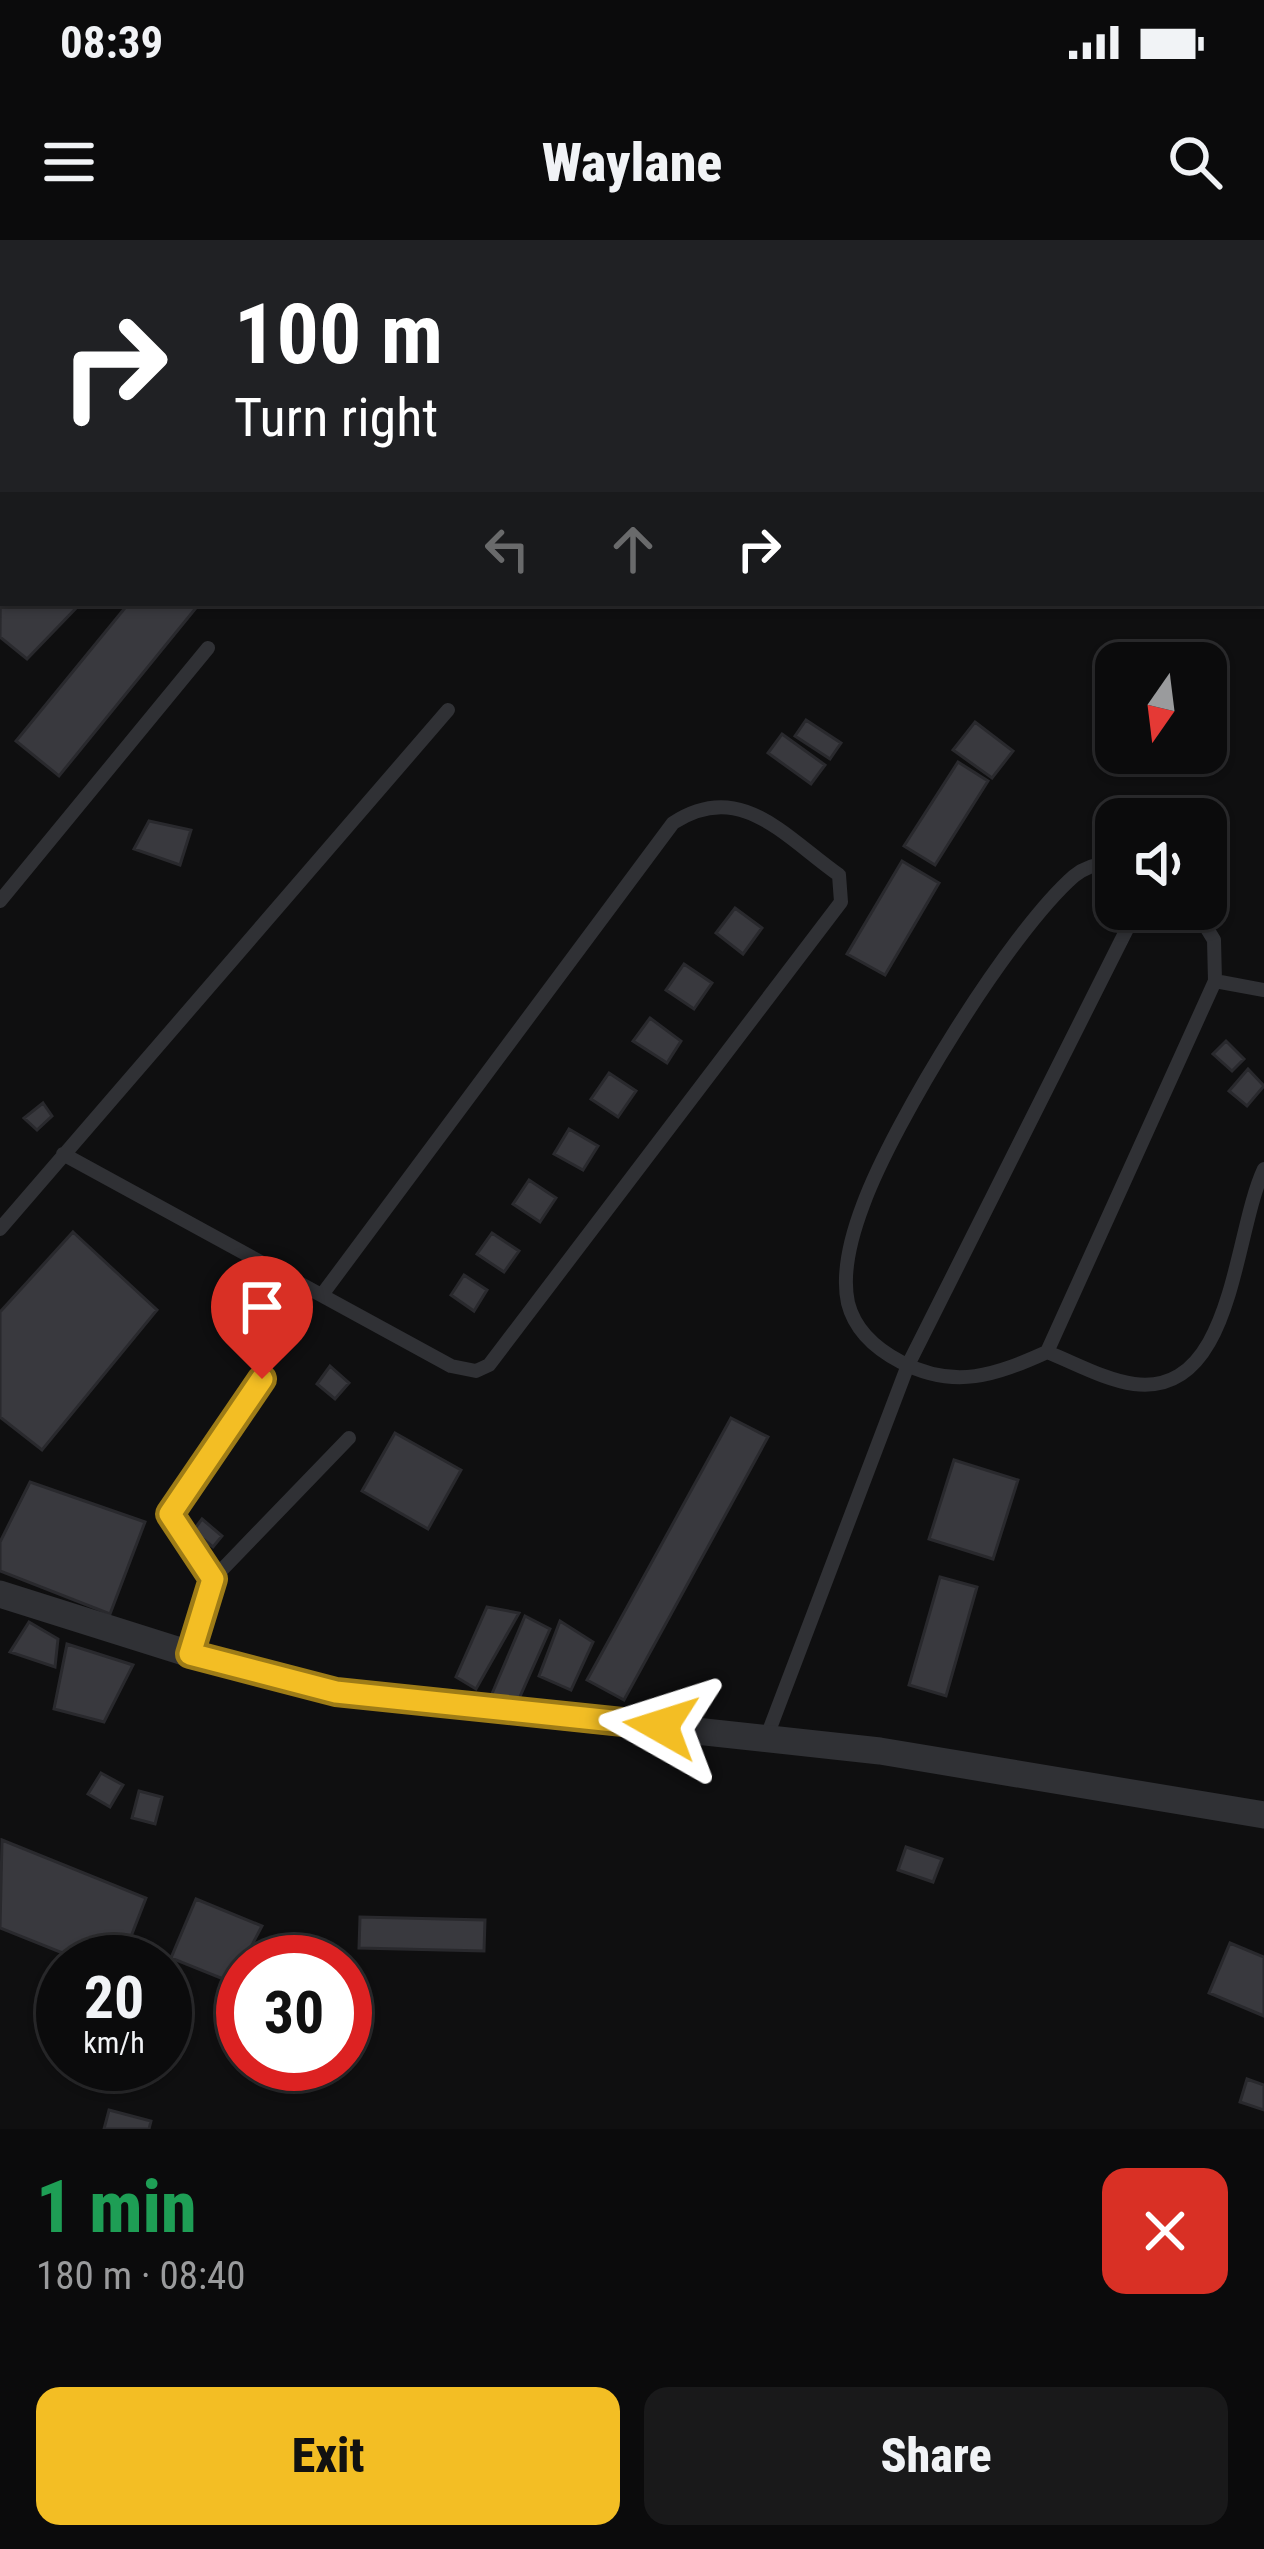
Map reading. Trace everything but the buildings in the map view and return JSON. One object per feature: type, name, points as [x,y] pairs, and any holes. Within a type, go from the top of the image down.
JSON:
[{"type":"street","points":[[0,1594],[190,1654],[336,1692],[767,1736],[1264,1815]]},
{"type":"lane","points":[[0,901],[208,649]]},
{"type":"lane","points":[[0,1229],[448,710]]},
{"type":"lane","points":[[63,1154],[451,1366],[476,1371],[489,1365],[841,902],[839,874],[734,805],[713,803],[673,823],[323,1292]]},
{"type":"lane","points":[[1095,865],[1076,874],[1016,939],[909,1114],[864,1201],[851,1244],[849,1304],[861,1331],[908,1365],[970,1380],[1048,1352],[1129,1383],[1156,1385],[1181,1379],[1199,1362],[1220,1322],[1264,1169]]},
{"type":"lane","points":[[767,1736],[908,1365],[1126,930]]},
{"type":"lane","points":[[1048,1352],[1215,981],[1214,940],[1208,930]]},
{"type":"lane","points":[[1215,981],[1264,991]]},
{"type":"lane","points":[[213,1579],[170,1514],[262,1379]]},
{"type":"lane","points":[[190,1654],[213,1579],[349,1438]]},
{"type":"route","points":[[262,1379],[170,1514],[213,1579],[190,1654],[336,1692],[661,1726]]}]
